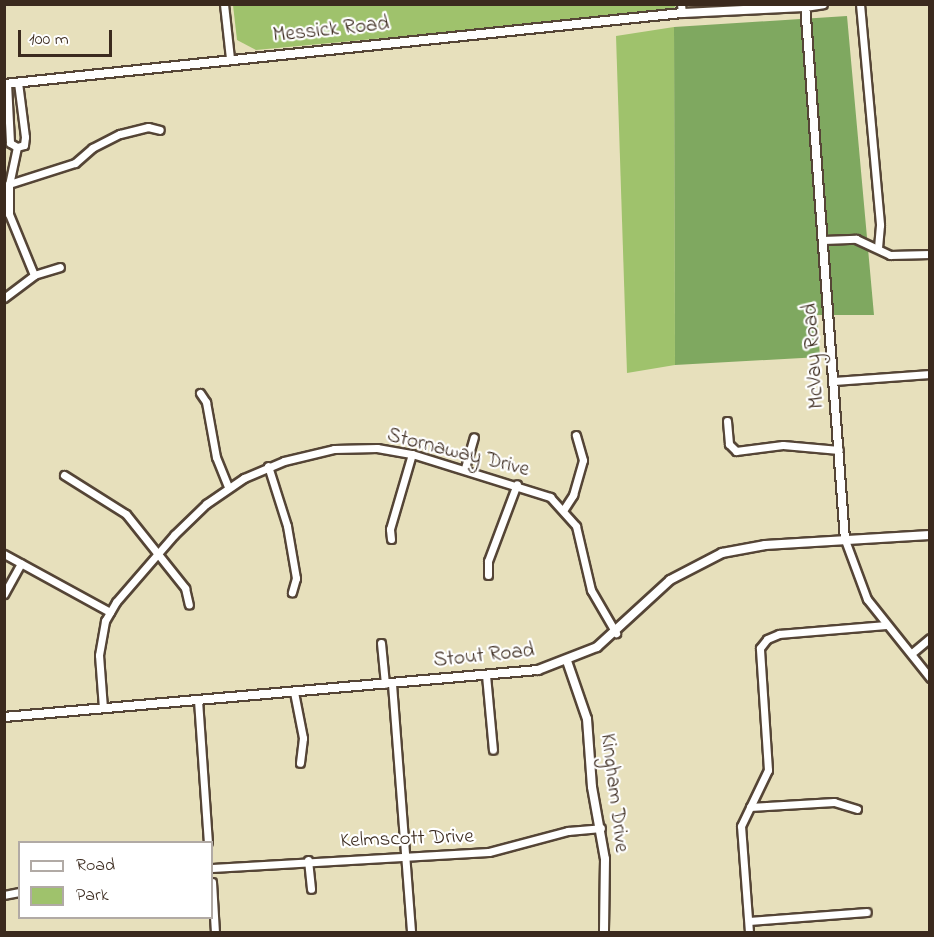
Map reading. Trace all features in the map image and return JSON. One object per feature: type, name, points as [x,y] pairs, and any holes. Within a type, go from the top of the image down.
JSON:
[{"type":"street","points":[[224,4],[230,58]]},
{"type":"street","points":[[805,6],[823,4]]},
{"type":"street","points":[[860,4],[880,225],[878,246]]},
{"type":"street","name":"Messick Road","points":[[6,83],[681,9],[805,6]]},
{"type":"street","name":"McVay Road","points":[[805,6],[845,540],[862,589],[886,625],[912,653],[930,678]]},
{"type":"street","points":[[16,147],[24,145],[25,137],[18,82]]},
{"type":"street","points":[[6,83],[7,138],[16,147]]},
{"type":"street","points":[[9,184],[75,163],[92,147],[120,134],[148,127],[160,130]]},
{"type":"street","points":[[16,147],[9,184],[11,227],[34,275]]},
{"type":"street","points":[[823,240],[856,238],[878,246],[890,255],[930,255]]},
{"type":"street","points":[[4,298],[34,275],[60,267]]},
{"type":"street","points":[[834,381],[930,374]]},
{"type":"street","points":[[200,393],[206,402],[217,463],[228,488]]},
{"type":"street","points":[[727,421],[729,444],[736,451],[783,445],[839,450]]},
{"type":"street","points":[[564,509],[573,495],[583,460],[576,435]]},
{"type":"street","points":[[465,468],[474,437]]},
{"type":"street","name":"Stornaway Drive","points":[[103,708],[99,648],[110,612],[187,521],[228,488],[268,466],[345,448],[412,454],[542,492],[564,509],[581,537],[591,590],[616,633]]},
{"type":"street","points":[[391,539],[390,529],[412,454]]},
{"type":"street","points":[[268,466],[287,526],[296,578],[292,592]]},
{"type":"street","points":[[64,475],[114,503],[184,588],[189,604]]},
{"type":"street","points":[[488,575],[488,561],[517,484]]},
{"type":"street","name":"Stout Road","points":[[4,717],[538,670],[567,661],[616,633],[670,580],[709,557],[751,547],[930,535]]},
{"type":"street","points":[[4,554],[110,612]]},
{"type":"street","points":[[4,594],[21,563]]},
{"type":"street","points":[[750,933],[741,826],[768,770],[760,653],[763,643],[779,634],[886,625]]},
{"type":"street","points":[[912,653],[930,638]]},
{"type":"street","points":[[381,643],[388,684],[411,933]]},
{"type":"street","name":"Kingham Drive","points":[[567,661],[586,712],[592,787],[601,828],[606,875],[604,933]]},
{"type":"street","points":[[486,675],[493,750]]},
{"type":"street","points":[[294,692],[303,738],[300,763]]},
{"type":"street","points":[[198,700],[208,841]]},
{"type":"street","points":[[750,807],[834,802],[857,809]]},
{"type":"street","name":"Kelmscott Drive","points":[[213,868],[308,860],[405,859],[501,850],[568,831],[601,828]]},
{"type":"street","points":[[308,860],[311,889]]},
{"type":"street","points":[[213,899],[215,933]]},
{"type":"street","points":[[749,921],[867,912]]},
{"type":"green space","points":[[676,4],[676,6],[671,11],[256,50],[237,40],[233,5]]},
{"type":"green space","points":[[847,16],[874,315],[817,315],[820,357],[675,365],[674,27]]},
{"type":"green space","points":[[674,27],[675,365],[627,373],[616,36]]}]
